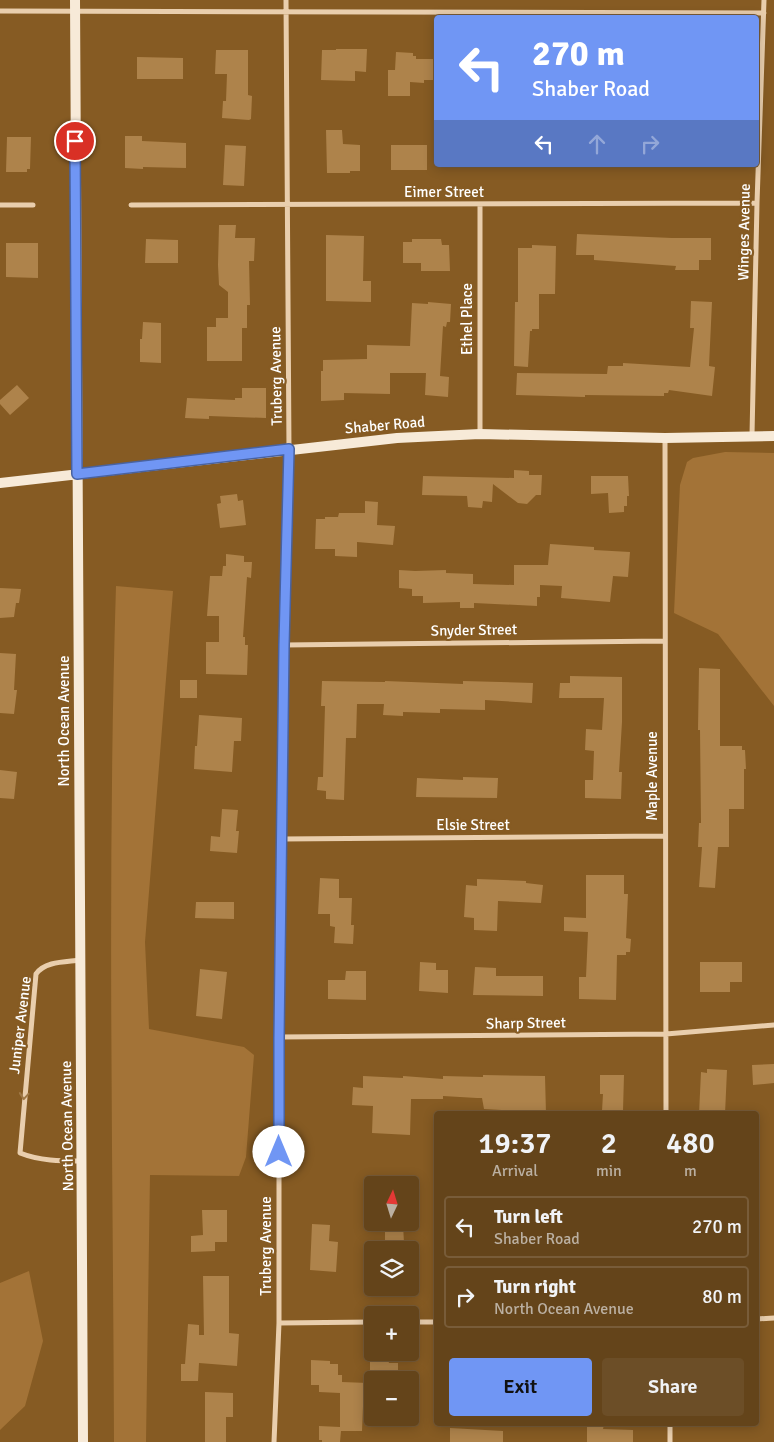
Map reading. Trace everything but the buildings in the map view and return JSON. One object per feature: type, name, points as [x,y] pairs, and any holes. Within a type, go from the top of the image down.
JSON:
[{"type":"main road","name":"North Ocean Avenue","points":[[74,0],[83,1442]]},
{"type":"main road","name":"Shaber Road","points":[[0,483],[397,438],[480,434],[665,438],[774,436]]},
{"type":"street","name":"Truberg Avenue","points":[[274,1442],[279,1323],[279,1038],[284,645],[289,449],[286,0]]},
{"type":"street","name":"Winges Avenue","points":[[759,149],[764,0]]},
{"type":"street","points":[[0,11],[764,13]]},
{"type":"street","name":"Winges Avenue","points":[[752,435],[758,167]]},
{"type":"street","name":"Eimer Street","points":[[132,205],[757,204]]},
{"type":"street","points":[[0,206],[33,205]]},
{"type":"street","name":"Ethel Place","points":[[480,205],[480,434]]},
{"type":"street","name":"Maple Avenue","points":[[665,438],[666,1111]]},
{"type":"street","name":"Snyder Street","points":[[284,645],[664,641]]},
{"type":"street","name":"Elsie Street","points":[[282,839],[665,836]]},
{"type":"street","name":"Juniper Avenue","points":[[81,960],[52,964],[40,969],[36,974],[20,1153],[44,1160],[82,1161]]},
{"type":"street","name":"Sharp Street","points":[[279,1038],[666,1034],[774,1025]]},
{"type":"street","points":[[759,1319],[774,1318]]},
{"type":"street","points":[[279,1323],[364,1322]]},
{"type":"street","points":[[419,1322],[434,1322]]},
{"type":"street","points":[[670,1426],[670,1442]]},
{"type":"shaded area","points":[[725,452],[774,453],[774,706],[718,634],[674,613],[680,485],[687,462],[693,458]]},
{"type":"shaded area","points":[[116,586],[173,591],[145,942],[149,1029],[244,1047],[254,1055],[246,1157],[239,1176],[150,1175],[146,1442],[114,1442],[111,907]]},
{"type":"shaded area","points":[[29,1271],[43,1341],[25,1406],[0,1430],[0,1283]]},
{"type":"route","points":[[75,141],[77,474],[289,449],[284,645],[279,1152]]}]
